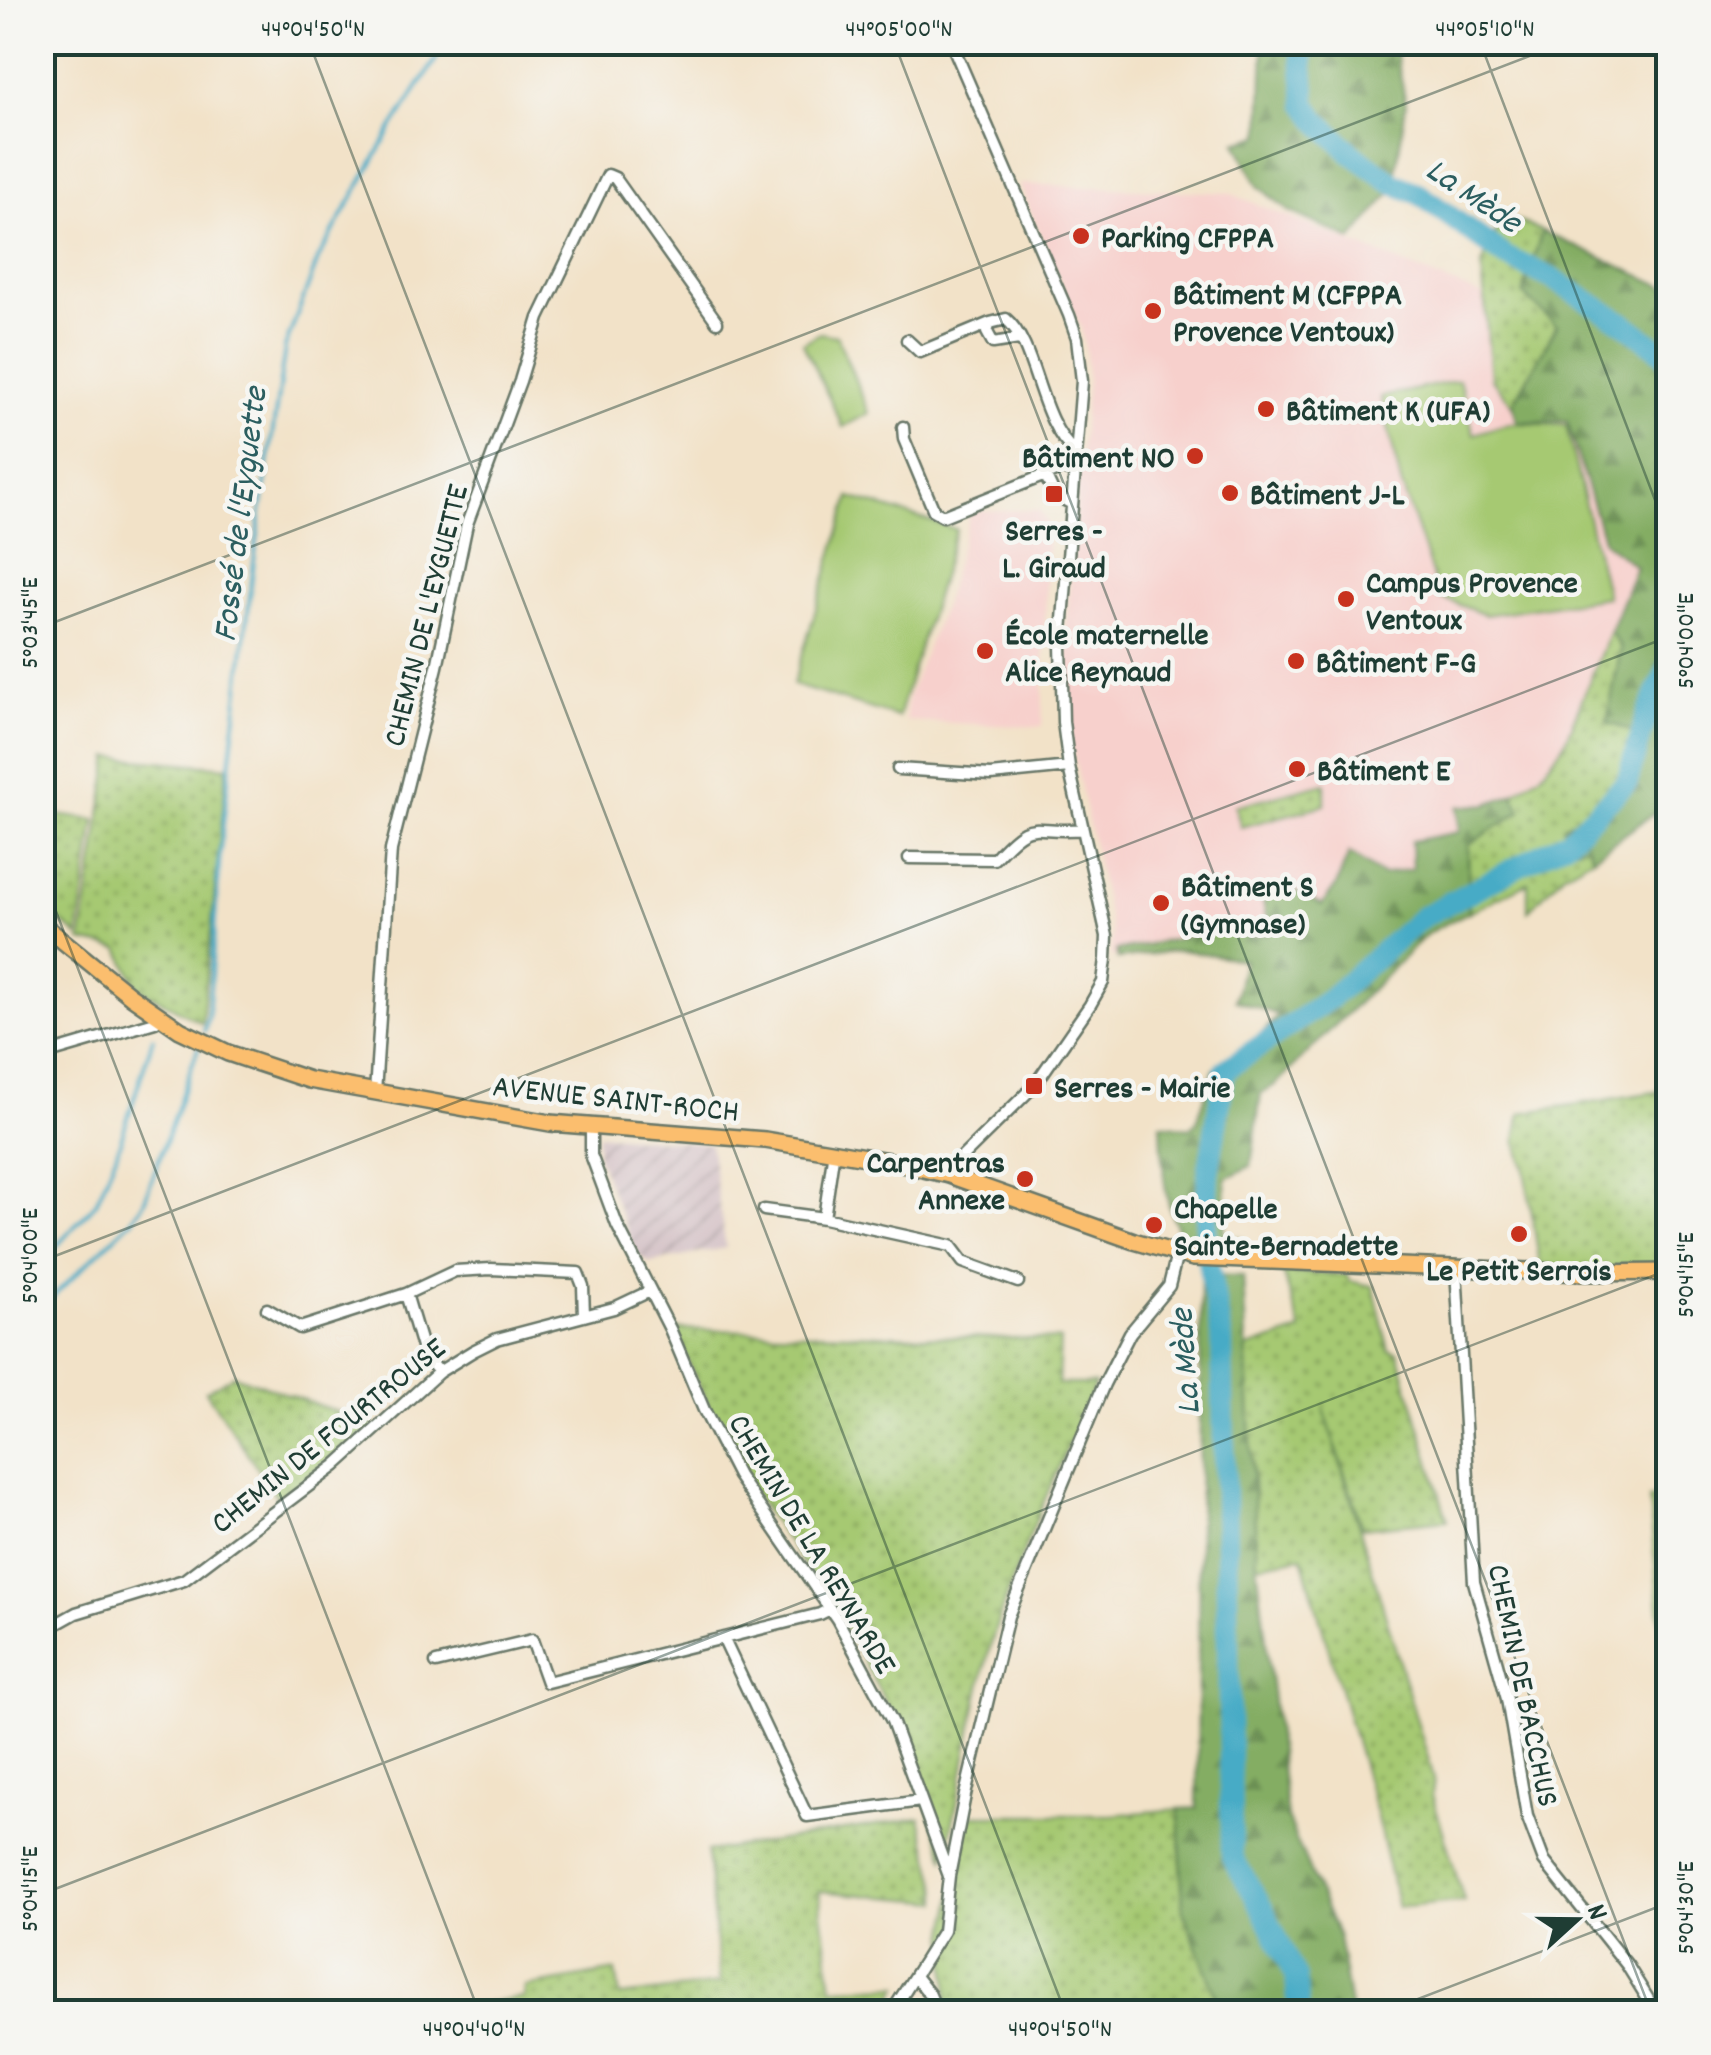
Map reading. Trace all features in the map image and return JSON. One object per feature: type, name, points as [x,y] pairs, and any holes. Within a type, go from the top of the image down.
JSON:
[{"type":"main road","name":"AVENUE SAINT-ROCH","points":[[42,924],[160,1017],[199,1040],[309,1080],[591,1127],[765,1140],[834,1150],[949,1175],[1185,1256],[1585,1273],[1668,1272]]},
{"type":"street","points":[[949,1175],[952,1167],[1034,1086],[1103,982],[1108,936],[1069,767],[1064,722],[1061,644],[1082,381],[1077,338],[950,42]]},
{"type":"street","name":"CHEMIN DE L'EYGUETTE","points":[[375,1093],[391,850],[438,667],[467,524],[539,318],[608,175],[615,178],[718,322]]},
{"type":"street","points":[[907,340],[920,352],[1006,318],[1019,339],[1058,432],[1075,452]]},
{"type":"street","points":[[990,323],[987,332],[993,343],[1000,345],[1019,339]]},
{"type":"street","points":[[903,427],[904,439],[938,514],[952,513],[1060,469],[1074,470]]},
{"type":"street","points":[[1045,475],[1054,494],[1070,503]]},
{"type":"street","points":[[898,769],[991,775],[1069,767]]},
{"type":"street","points":[[908,858],[994,859],[1021,831],[1083,830]]},
{"type":"street","points":[[42,1054],[155,1022],[160,1017]]},
{"type":"street","name":"CHEMIN DE LA REYNARDE","points":[[591,1127],[593,1162],[622,1237],[738,1476],[830,1609],[892,1721],[949,1876]]},
{"type":"street","points":[[824,1218],[834,1150]]},
{"type":"street","points":[[764,1210],[824,1218],[950,1246],[963,1262],[1018,1282]]},
{"type":"street","points":[[892,2012],[943,1931],[949,1876],[980,1723],[1008,1616],[1104,1384],[1130,1333],[1168,1286],[1185,1256]]},
{"type":"street","name":"CHEMIN DE BACCHUS","points":[[1456,1268],[1474,1582],[1507,1698],[1527,1816],[1544,1861],[1627,1965],[1656,2012]]},
{"type":"street","points":[[267,1309],[300,1328],[406,1294],[455,1271],[491,1269],[578,1273],[583,1286],[584,1316]]},
{"type":"street","name":"CHEMIN DE FOURTROUSE","points":[[42,1632],[76,1613],[184,1580],[336,1466],[439,1372],[497,1339],[632,1301],[650,1290]]},
{"type":"street","points":[[406,1294],[424,1354],[439,1372]]},
{"type":"street","points":[[436,1663],[532,1640],[548,1682],[830,1609]]},
{"type":"street","points":[[723,1638],[807,1816],[921,1800]]},
{"type":"street","points":[[916,1976],[937,2012]]},
{"type":"shaded area","name":"Campus Provence Ventoux","points":[[1019,184],[1229,193],[1535,317],[1654,524],[1529,827],[1244,960],[1181,950],[1111,957],[1112,934],[1071,741],[1066,632],[1086,353],[1081,328]]},
{"type":"shaded area","name":"École maternelle Alice Reynaud","points":[[1039,510],[1048,525],[1042,727],[905,721],[908,696],[943,606],[971,511]]},
{"type":"shaded area","points":[[598,1134],[710,1144],[726,1248],[650,1263],[637,1255],[597,1155]]},
{"type":"green space","points":[[1264,43],[1296,43],[1299,90],[1308,117],[1342,152],[1393,190],[1352,240],[1288,211],[1258,186],[1236,142],[1261,135]]},
{"type":"green space","points":[[1305,43],[1394,43],[1406,104],[1395,178],[1354,150],[1311,102]]},
{"type":"green space","points":[[1516,220],[1542,231],[1523,294],[1557,325],[1513,404],[1491,379],[1482,265],[1499,225]]},
{"type":"green space","points":[[1542,231],[1668,288],[1668,803],[1593,857],[1587,845],[1564,851],[1563,826],[1616,792],[1629,771],[1641,735],[1607,722],[1621,648],[1610,631],[1636,567],[1604,542],[1567,421],[1517,422],[1513,404],[1557,326],[1523,294]]},
{"type":"green space","points":[[820,333],[837,336],[869,413],[843,427],[803,343]]},
{"type":"green space","points":[[1459,380],[1474,434],[1510,423],[1566,425],[1607,597],[1485,615],[1434,595],[1433,576],[1401,483],[1381,397]]},
{"type":"green space","points":[[850,497],[956,529],[898,717],[793,685]]},
{"type":"green space","points":[[1610,631],[1621,648],[1607,722],[1641,734],[1627,782],[1604,804],[1563,826],[1588,844],[1593,857],[1563,874],[1528,911],[1528,883],[1469,912],[1468,845],[1520,811],[1513,794],[1541,774],[1563,746]]},
{"type":"green space","points":[[110,757],[227,767],[202,1023],[138,988],[119,949],[81,941]]},
{"type":"green space","points":[[1325,783],[1325,805],[1241,827],[1235,806]]},
{"type":"green space","points":[[1513,794],[1521,811],[1468,845],[1469,912],[1428,933],[1275,1085],[1261,1093],[1251,1166],[1226,1178],[1224,1236],[1242,1238],[1238,1253],[1186,1244],[1168,1201],[1161,1124],[1190,1128],[1197,1121],[1214,1069],[1253,1043],[1279,1015],[1235,1000],[1244,960],[1181,950],[1118,959],[1116,951],[1235,927],[1251,937],[1269,933],[1262,894],[1286,886],[1322,905],[1336,886],[1349,853],[1382,875],[1412,869],[1411,841],[1459,832],[1458,807],[1488,804]]},
{"type":"green space","points":[[42,813],[95,820],[78,936],[43,906]]},
{"type":"green space","points":[[1668,1090],[1668,1266],[1540,1265],[1525,1170],[1516,1140],[1521,1113]]},
{"type":"green space","points":[[1283,1272],[1347,1275],[1349,1281],[1373,1286],[1389,1350],[1398,1352],[1447,1520],[1362,1528],[1324,1409],[1434,1778],[1432,1795],[1464,1901],[1398,1908],[1376,1813],[1302,1557],[1257,1565],[1245,1349],[1301,1331]]},
{"type":"green space","points":[[1201,1275],[1243,1276],[1257,1565],[1287,1818],[1338,1937],[1351,2012],[1222,2012],[1183,1911],[1179,1809],[1197,1808]]},
{"type":"green space","points":[[673,1329],[1060,1340],[1058,1384],[1095,1384],[999,1618],[982,1677],[945,1857],[902,1733],[837,1612],[741,1476]]},
{"type":"green space","points":[[234,1375],[376,1426],[278,1499],[206,1391]]},
{"type":"green space","points":[[1668,1496],[1668,1704],[1649,1498]]},
{"type":"green space","points":[[1179,1809],[1183,1911],[1222,2012],[948,2012],[946,1938],[967,1815],[1111,1815]]},
{"type":"green space","points":[[920,1818],[939,1902],[819,1891],[832,1988],[899,1986],[885,2012],[420,2012],[524,1998],[525,1987],[616,1971],[620,1996],[720,1984],[707,1852]]},
{"type":"waterway","name":"Fossé de l'Eyguette","points":[[204,1031],[220,851],[254,561],[285,347],[319,257],[391,130],[447,42]]},
{"type":"waterway","name":"La Mède","points":[[1301,42],[1306,103],[1318,121],[1353,154],[1393,183],[1419,194],[1506,257],[1551,278],[1624,323],[1667,355],[1668,360]]},
{"type":"waterway","name":"La Mède","points":[[1299,2012],[1296,1978],[1264,1911],[1232,1857],[1222,1340],[1205,1244],[1208,1174],[1225,1070],[1329,999],[1422,917],[1568,840],[1627,782],[1646,718],[1668,668]]},
{"type":"waterway","points":[[42,1262],[96,1203],[116,1155],[153,1038]]},
{"type":"waterway","name":"Fossé de l'Eyguette","points":[[42,1307],[131,1221],[144,1202],[198,1048]]},
{"type":"place","name":"Parking CFPPA","points":[[1081,236]]},
{"type":"place","name":"Bâtiment M (CFPPA Provence Ventoux)","points":[[1153,311]]},
{"type":"place","name":"Bâtiment K (UFA)","points":[[1266,409]]},
{"type":"place","name":"Bâtiment NO","points":[[1195,456]]},
{"type":"place","name":"Bâtiment J-L","points":[[1230,493]]},
{"type":"place","name":"Serres - L. Giraud","points":[[1054,494]]},
{"type":"place","name":"Campus Provence Ventoux","points":[[1346,599]]},
{"type":"place","name":"École maternelle Alice Reynaud","points":[[985,651]]},
{"type":"place","name":"Bâtiment F-G","points":[[1296,661]]},
{"type":"place","name":"Bâtiment E","points":[[1297,769]]},
{"type":"place","name":"Bâtiment S (Gymnase)","points":[[1161,903]]},
{"type":"place","name":"Serres - Mairie","points":[[1034,1086]]},
{"type":"place","name":"Carpentras Annexe","points":[[1025,1179]]},
{"type":"place","name":"Chapelle Sainte-Bernadette","points":[[1154,1225]]},
{"type":"place","name":"Le Petit Serrois","points":[[1519,1234]]}]
